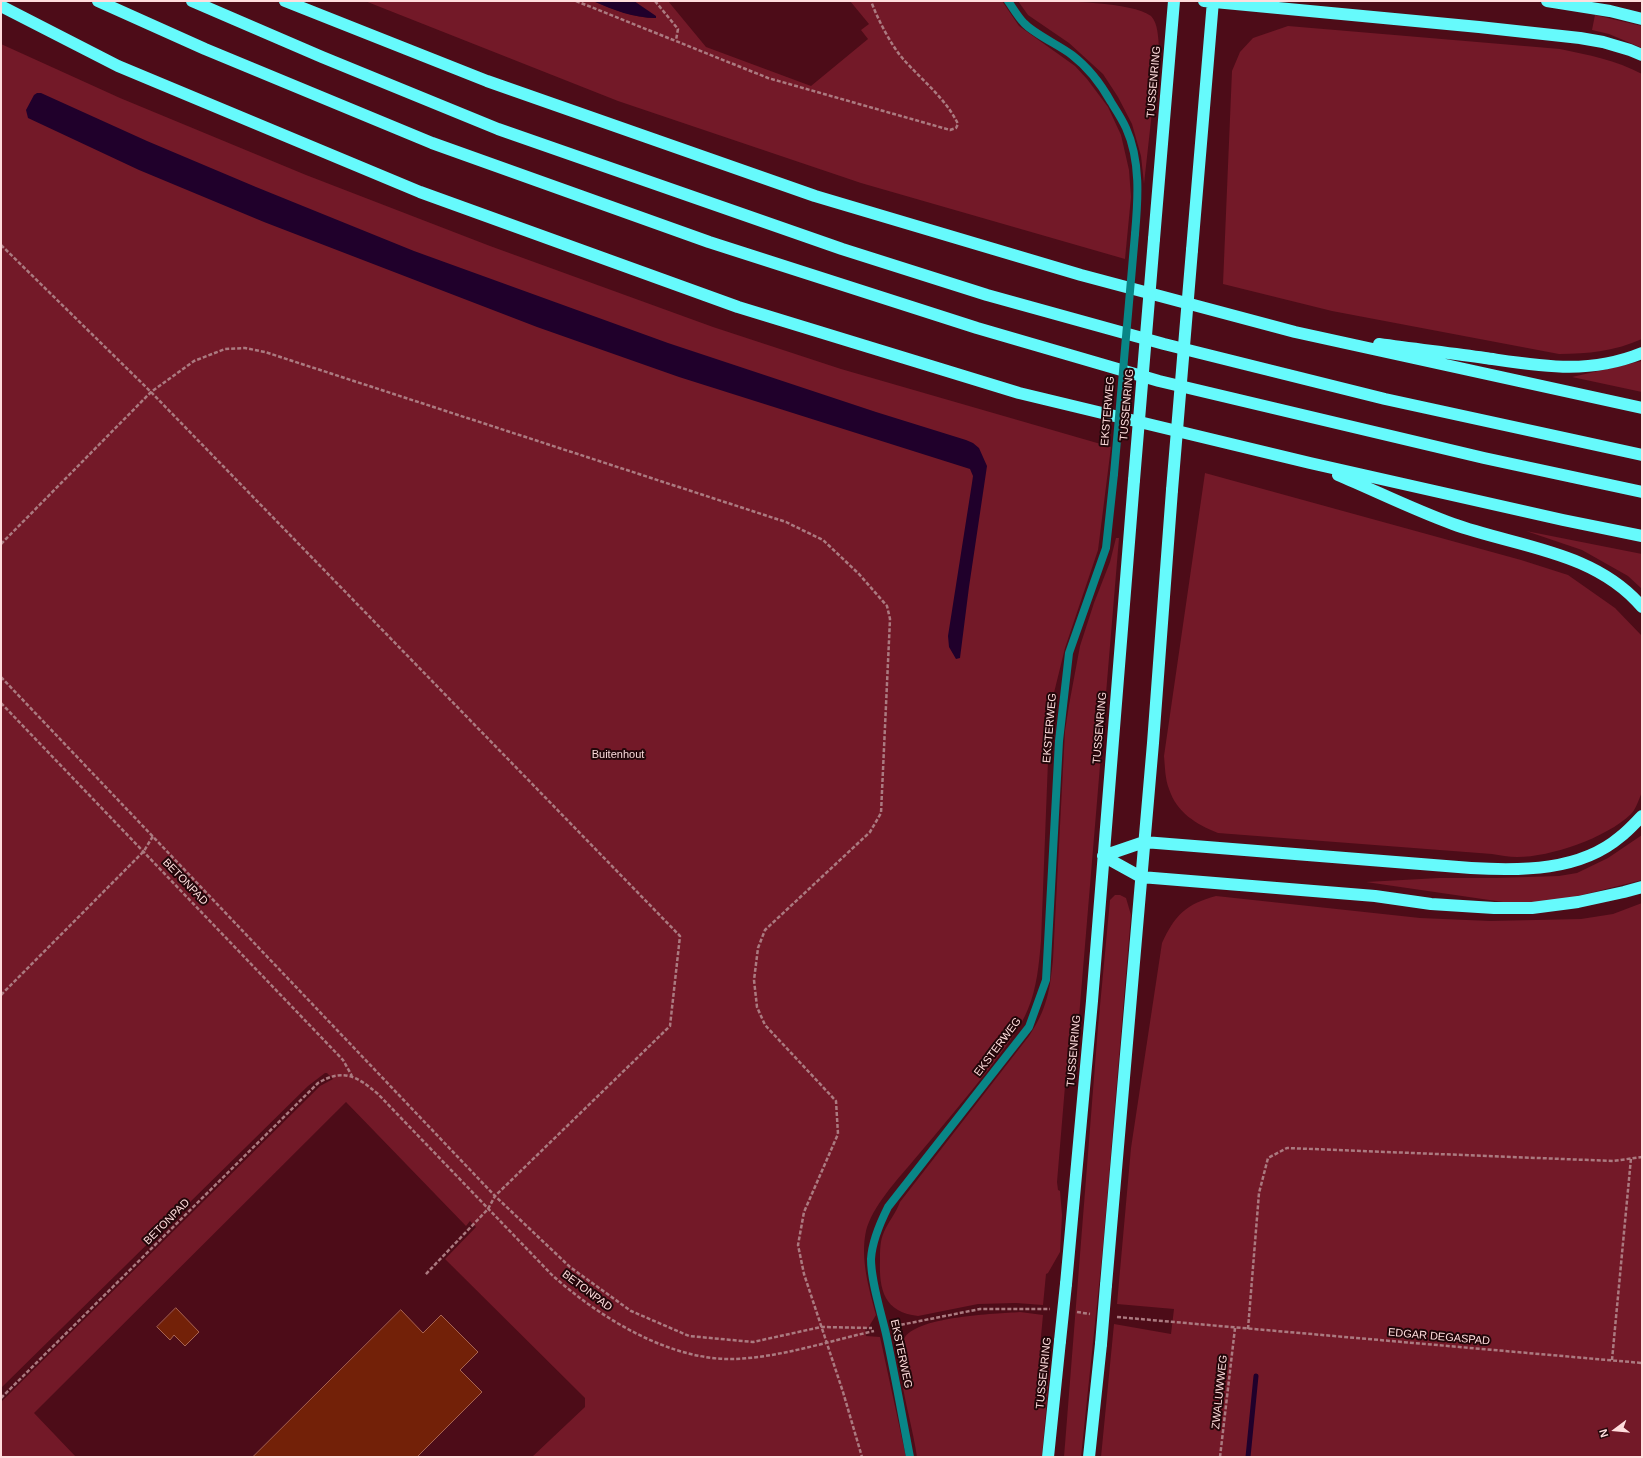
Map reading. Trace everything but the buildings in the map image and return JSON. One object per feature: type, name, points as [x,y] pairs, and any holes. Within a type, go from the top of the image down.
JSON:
[{"type":"highway","points":[[98,1],[205,49],[432,143],[710,242],[977,328],[1159,381],[1484,458],[1642,492]]},
{"type":"highway","points":[[192,1],[322,57],[498,129],[827,244],[987,295],[1164,344],[1384,399],[1642,455]]},
{"type":"highway","points":[[285,1],[487,81],[815,196],[1081,275],[1295,332],[1642,408]]},
{"type":"highway","name":"TUSSENRING","points":[[1048,1457],[1066,1284],[1092,1001],[1174,1]]},
{"type":"highway","points":[[1547,1],[1610,10],[1642,19]]},
{"type":"highway","points":[[1089,1457],[1101,1344],[1144,842],[1192,250],[1210,2],[1463,25],[1580,38],[1603,42],[1642,55]]},
{"type":"highway","points":[[1,6],[118,66],[420,192],[738,306],[1019,393],[1310,463],[1563,520],[1642,536]]},
{"type":"highway","points":[[1,13],[48,31]]},
{"type":"highway","points":[[1295,332],[1555,367],[1576,368],[1598,366],[1616,362],[1642,353]]},
{"type":"highway","points":[[1310,463],[1453,524],[1559,554],[1584,564],[1621,586],[1642,607]]},
{"type":"highway","points":[[1103,856],[1144,842],[1457,867],[1521,870],[1564,864],[1583,858],[1620,838],[1642,816]]},
{"type":"highway","points":[[1103,856],[1141,877],[1375,896],[1431,904],[1494,908],[1532,908],[1578,902],[1642,887]]},
{"type":"street","name":"EKSTERWEG","points":[[910,1457],[885,1328],[875,1287],[872,1259],[875,1239],[880,1223],[893,1201],[1029,1027],[1046,980],[1059,741],[1069,653],[1106,548],[1114,474],[1137,208],[1136,173],[1133,152],[1126,129],[1103,88],[1087,68],[1072,55],[1024,24],[1008,1]]},
{"type":"path","points":[[576,1],[768,78],[950,130],[956,128],[958,124],[954,116],[903,59],[891,41],[871,1]]},
{"type":"path","points":[[655,1],[678,28],[676,40]]},
{"type":"path","points":[[1,245],[151,392],[680,936],[670,1026],[496,1196],[488,1209],[425,1275]]},
{"type":"path","points":[[1,544],[151,392],[194,361],[225,350],[245,348],[265,352],[786,522],[823,540],[859,574],[887,606],[890,619],[881,813],[870,832],[765,930],[758,948],[754,980],[757,1007],[765,1025],[836,1101],[838,1134],[804,1212],[798,1245],[804,1274],[843,1392],[862,1457]]},
{"type":"path","points":[[1,677],[496,1196],[570,1267],[631,1311],[690,1336],[753,1342],[822,1327],[885,1328]]},
{"type":"path","name":"BETONPAD","points":[[1,703],[342,1060],[352,1076]]},
{"type":"path","points":[[1,995],[144,851],[153,836]]},
{"type":"path","name":"BETONPAD","points":[[1,1398],[318,1083],[333,1076],[345,1074],[361,1080],[378,1094],[552,1275],[573,1294],[595,1309],[640,1335],[663,1345],[688,1353],[733,1359],[777,1354],[885,1328]]},
{"type":"path","points":[[1248,1329],[1259,1193],[1268,1158],[1287,1148],[1613,1161],[1642,1157]]},
{"type":"path","points":[[1612,1360],[1631,1158]]},
{"type":"path","name":"EDGAR DEGASPAD","points":[[1235,1328],[1642,1363]]},
{"type":"path","name":"ZWALUWWEG","points":[[1220,1457],[1235,1328]]},
{"type":"green space","points":[[365,1],[593,1],[631,15],[655,18],[634,1],[668,1],[706,47],[811,86],[868,39],[861,30],[869,24],[850,1],[1002,1],[1019,26],[1075,66],[1108,107],[1121,135],[1129,170],[1131,197],[1125,259],[861,183],[618,101]]},
{"type":"green space","points":[[1018,1],[1088,2],[1107,4],[1140,11],[1151,16],[1155,22],[1157,30],[1159,48],[1144,184],[1141,156],[1132,124],[1118,97],[1103,74],[1069,43],[1028,15]]},
{"type":"green space","points":[[1595,15],[1642,26],[1642,48],[1609,34],[1592,30]]},
{"type":"green space","points":[[1288,26],[1560,49],[1622,65],[1642,74],[1642,339],[1601,351],[1559,354],[1332,311],[1223,284],[1232,71],[1240,52],[1253,38]]},
{"type":"green space","name":"Buitenhout","points":[[1,44],[120,98],[306,175],[490,246],[713,327],[841,369],[1111,447],[1098,550],[1065,648],[1050,709],[1041,941],[1034,993],[1017,1031],[992,1065],[879,1203],[866,1231],[864,1252],[866,1273],[876,1315],[868,1328],[865,1329],[866,1336],[880,1337],[906,1457],[532,1457],[585,1407],[585,1398],[445,1259],[476,1227],[470,1221],[466,1226],[346,1102],[34,1413],[76,1457],[1,1457],[1,1402],[320,1086],[333,1079],[325,1073],[308,1086],[1,1388]]},
{"type":"green space","points":[[1642,361],[1642,392],[1572,377]]},
{"type":"green space","points":[[1205,473],[1521,560],[1568,575],[1615,608],[1642,636],[1642,792],[1633,812],[1620,823],[1593,838],[1546,854],[1517,857],[1218,833],[1202,826],[1188,817],[1172,797],[1166,777],[1164,756]]},
{"type":"green space","points":[[1526,531],[1642,554],[1642,589],[1628,576],[1582,550]]},
{"type":"green space","points":[[1116,538],[1119,538],[1077,1041],[1067,1086],[1065,1086],[1057,1182],[1058,1190],[1060,1191],[1062,1215],[1060,1252],[1046,1274],[1043,1305],[1016,1303],[978,1304],[918,1316],[907,1314],[898,1310],[891,1304],[886,1298],[883,1290],[880,1271],[880,1253],[884,1232],[900,1202],[1029,1036],[1040,1017],[1047,999],[1053,959],[1065,731],[1080,646],[1094,603],[1110,562]]},
{"type":"green space","points":[[1642,835],[1642,880],[1554,902],[1510,903],[1366,882],[1439,878],[1559,876],[1577,873],[1608,858]]},
{"type":"green space","points":[[1115,895],[1120,895],[1126,898],[1131,915],[1103,1247],[1081,1457],[1064,1457],[1098,1027],[1110,900]]},
{"type":"green space","points":[[1216,896],[1420,918],[1490,921],[1581,919],[1613,914],[1642,903],[1642,1457],[1101,1457],[1114,1324],[1171,1334],[1174,1309],[1117,1304],[1131,1148],[1162,943],[1172,925],[1183,912],[1197,903]]},
{"type":"green space","points":[[1020,1312],[1043,1315],[1040,1347],[1043,1347],[1050,1365],[1042,1457],[917,1457],[899,1360],[900,1347],[905,1337],[913,1330],[942,1320],[976,1315]]},
{"type":"shaded area","points":[[593,1],[634,1],[656,16],[656,18],[640,17],[624,13]]},
{"type":"shaded area","points":[[41,93],[147,141],[256,187],[414,251],[668,343],[973,443],[979,448],[987,466],[960,658],[956,659],[949,647],[948,636],[973,476],[970,469],[679,377],[537,327],[264,222],[139,170],[28,118],[26,110],[34,95]]},
{"type":"waterway","points":[[1248,1457],[1256,1376]]}]
